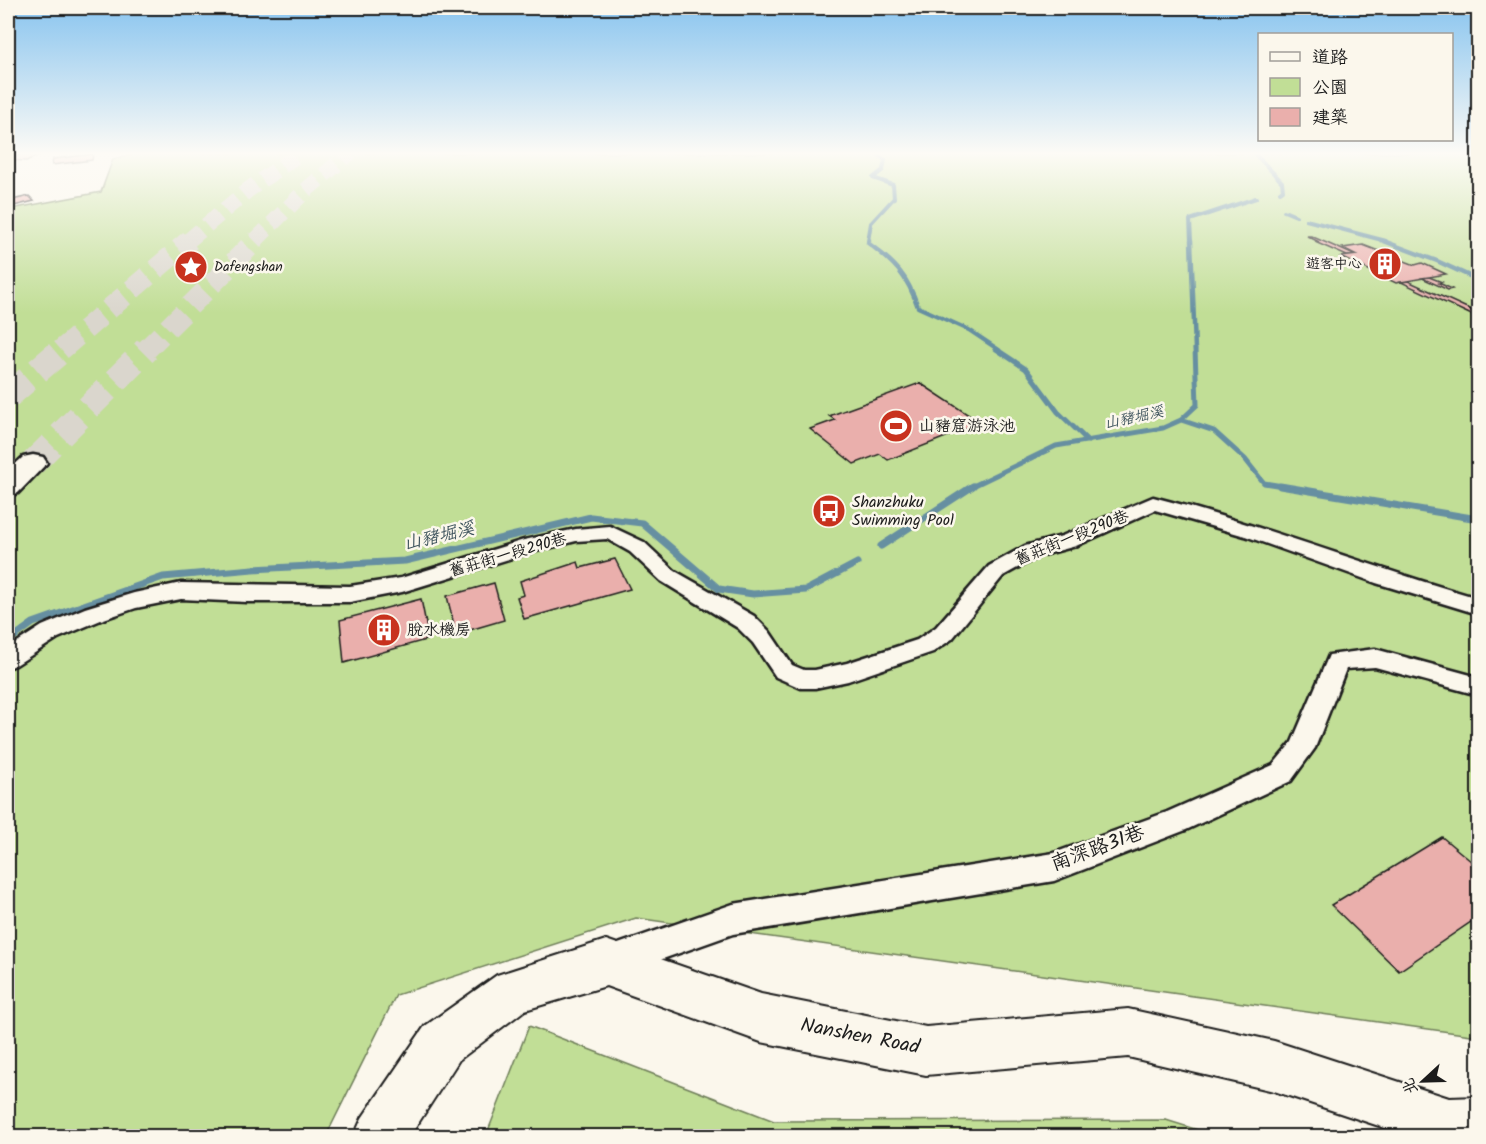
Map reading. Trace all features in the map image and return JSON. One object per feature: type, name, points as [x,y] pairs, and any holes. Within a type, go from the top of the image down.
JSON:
[{"type":"highway","points":[[8,487],[33,463]]},
{"type":"main road","name":"Nanshen Road","points":[[606,963],[761,1018],[926,1051],[1128,1033],[1274,1066],[1449,1124],[1479,1122]]},
{"type":"main road","points":[[380,1137],[442,1043],[513,991],[606,963]]},
{"type":"street","name":"舊莊街一段290巷","points":[[8,659],[50,632],[93,614],[134,601],[181,591],[247,594],[350,594],[402,585],[525,547],[576,536],[610,532],[637,547],[668,576],[746,622],[761,637],[784,671],[801,679],[815,679],[848,672],[925,646],[944,633],[996,571],[1032,551],[1069,541],[1153,503],[1252,531],[1383,578],[1479,606]]},
{"type":"street","name":"南深路31巷","points":[[606,963],[733,919],[1054,867],[1176,821],[1282,773],[1302,748],[1337,661],[1375,658],[1479,686]]},
{"type":"green space","points":[[25,206],[1478,206],[1478,1032],[1471,1035],[636,918],[396,995],[326,1136],[8,1136],[8,207],[11,209]]},
{"type":"green space","points":[[529,1026],[774,1121],[1166,1120],[1217,1136],[486,1136]]},
{"type":"building","points":[[1307,236],[1311,236],[1354,255],[1347,256]]},
{"type":"building","name":"遊客中心","points":[[1363,245],[1415,265],[1422,263],[1446,274],[1396,283],[1341,257],[1357,255],[1343,248]]},
{"type":"building","points":[[1429,277],[1452,289],[1448,290],[1422,278]]},
{"type":"building","points":[[1408,281],[1478,313],[1478,318],[1401,282]]},
{"type":"building","name":"山豬窟游泳池","points":[[920,383],[981,423],[888,460],[880,454],[854,464],[810,429],[835,420],[829,416]]},
{"type":"building","points":[[615,559],[630,589],[524,619],[517,597],[524,595],[520,581],[578,562],[580,568]]},
{"type":"building","points":[[494,583],[504,620],[456,634],[447,596]]},
{"type":"building","name":"脫水機房","points":[[421,599],[429,639],[344,663],[340,620]]},
{"type":"building","points":[[1442,837],[1478,867],[1478,917],[1399,971],[1331,905]]},
{"type":"waterway","points":[[868,241],[871,223],[886,206]]},
{"type":"waterway","name":"山豬堀溪","points":[[1191,241],[1190,220],[1231,206]]},
{"type":"waterway","name":"山豬堀溪","points":[[1284,211],[1296,216]]},
{"type":"waterway","name":"山豬堀溪","points":[[1306,220],[1386,241]]},
{"type":"waterway","points":[[869,240],[868,243],[899,270],[918,307],[969,330],[999,350]]},
{"type":"waterway","name":"山豬堀溪","points":[[1191,240],[1195,350]]},
{"type":"waterway","name":"山豬堀溪","points":[[1381,240],[1437,261],[1478,280]]},
{"type":"waterway","points":[[996,349],[1026,369],[1058,412],[1088,441]]},
{"type":"waterway","name":"山豬堀溪","points":[[1181,420],[1197,405],[1195,349]]},
{"type":"waterway","name":"山豬堀溪","points":[[1088,441],[1163,428],[1181,420]]},
{"type":"waterway","points":[[1181,420],[1214,431],[1245,459],[1264,483],[1289,487]]},
{"type":"waterway","name":"山豬堀溪","points":[[973,486],[1056,446],[1088,441]]},
{"type":"waterway","name":"山豬堀溪","points":[[881,546],[973,486]]},
{"type":"waterway","points":[[1280,486],[1478,519]]},
{"type":"waterway","name":"山豬堀溪","points":[[8,641],[33,623],[163,577],[253,569],[405,561],[591,517],[642,523],[719,589],[753,594],[806,590],[857,563]]},
{"type":"tunnel","points":[[188,241],[229,206]]},
{"type":"tunnel","points":[[33,463],[290,206]]},
{"type":"tunnel","points":[[61,350],[190,240]]},
{"type":"tunnel","points":[[8,396],[63,349]]},
{"type":"place","name":"遊客中心","points":[[1385,264]]},
{"type":"place","name":"Dafengshan","points":[[191,267]]},
{"type":"place","name":"山豬窟游泳池","points":[[896,426]]},
{"type":"place","name":"Shanzhuku Swimming Pool","points":[[829,511]]},
{"type":"place","name":"脫水機房","points":[[384,630]]}]
